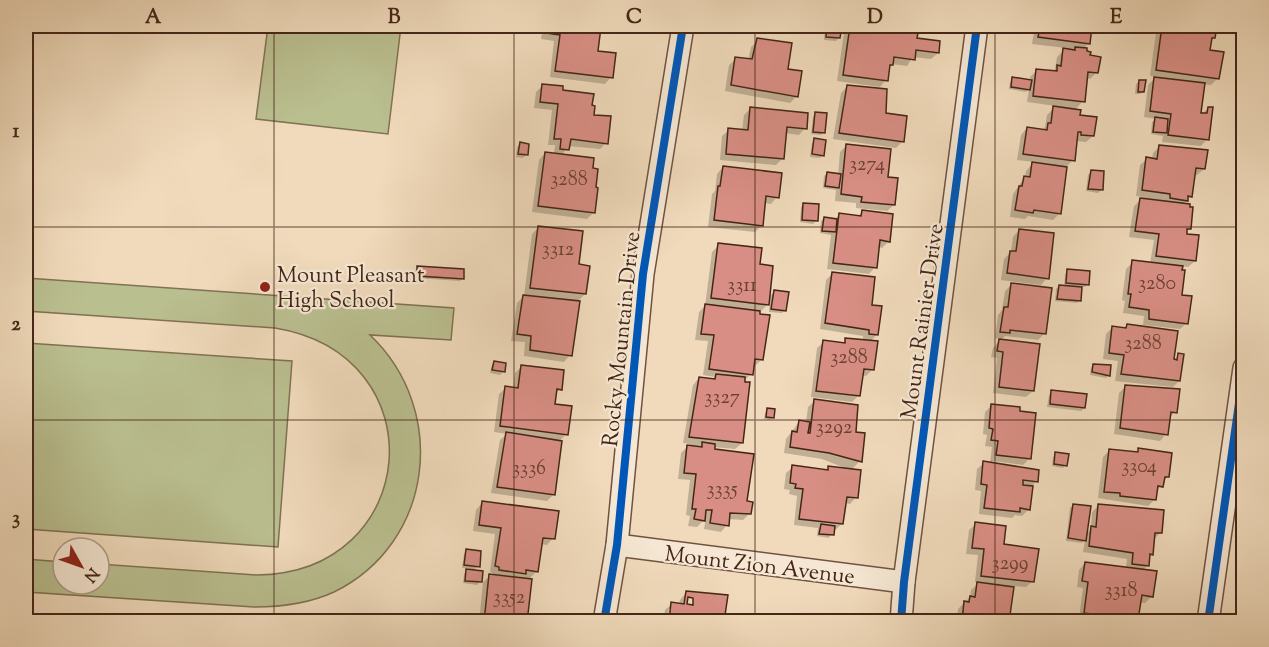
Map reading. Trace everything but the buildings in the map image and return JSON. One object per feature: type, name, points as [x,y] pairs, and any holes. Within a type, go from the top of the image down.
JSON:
[{"type":"street","name":"Rocky Mountain Drive","points":[[604,621],[617,545],[643,274],[683,26]]},
{"type":"street","name":"Mount Rainier Drive","points":[[901,621],[904,582],[977,26]]},
{"type":"street","points":[[1208,621],[1244,368]]},
{"type":"street","name":"Mount Zion Avenue","points":[[617,545],[904,582]]},
{"type":"green space","points":[[268,26],[401,26],[388,134],[256,119]]},
{"type":"green space","points":[[26,278],[454,308],[451,340],[370,335],[395,366],[412,400],[420,436],[419,473],[410,509],[393,542],[367,570],[334,592],[305,602],[254,607],[87,596],[111,596],[111,565],[257,575],[312,565],[352,539],[378,503],[389,461],[385,417],[364,378],[328,346],[275,328],[26,311]]},
{"type":"green space","points":[[26,343],[292,361],[278,547],[26,529]]},
{"type":"green space","points":[[26,559],[51,561],[51,594],[26,592]]},
{"type":"cycle path","points":[[604,622],[617,545],[643,274],[683,26]]},
{"type":"cycle path","points":[[901,622],[904,582],[977,26]]},
{"type":"cycle path","points":[[1208,622],[1244,368]]},
{"type":"place","name":"Mount Pleasant High School","points":[[265,287]]}]
